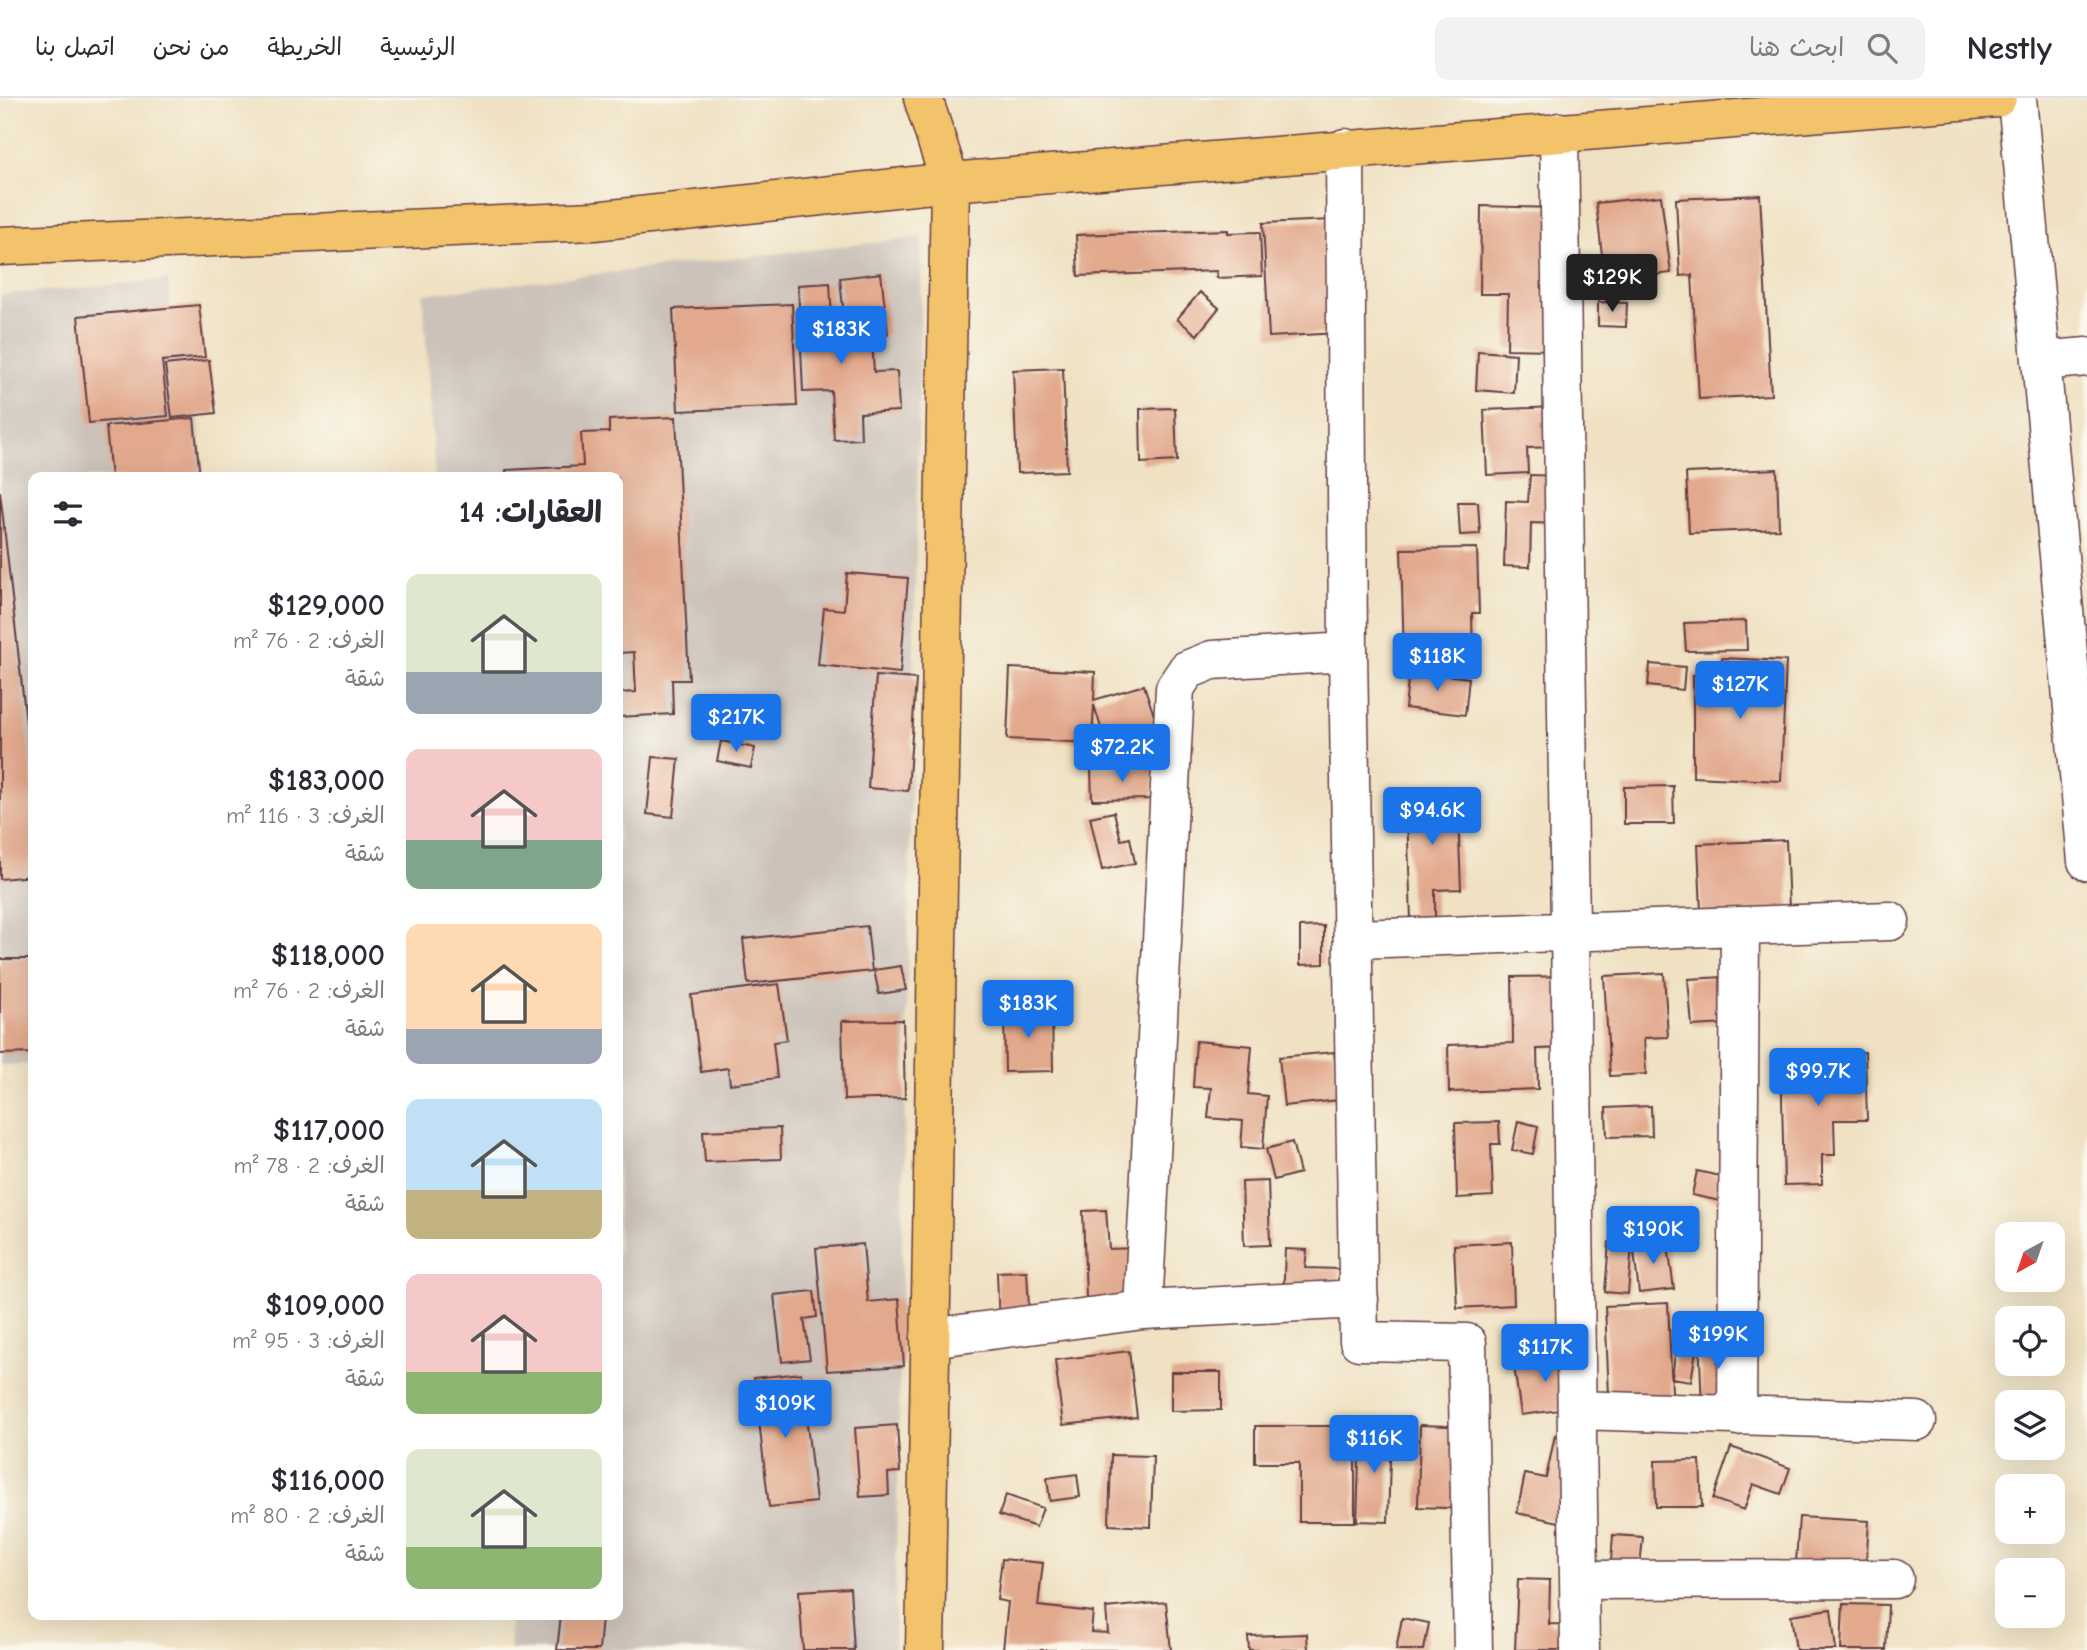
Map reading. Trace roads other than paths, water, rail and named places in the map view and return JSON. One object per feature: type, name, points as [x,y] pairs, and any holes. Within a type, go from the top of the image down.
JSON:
[{"type":"main road","points":[[923,98],[950,182],[925,1650]]},
{"type":"main road","points":[[0,246],[594,220],[950,182],[1346,148],[1997,98]]},
{"type":"street","points":[[2017,98],[2041,361],[2075,599],[2086,847]]},
{"type":"street","points":[[1559,132],[1580,1650]]},
{"type":"street","points":[[1346,148],[1348,652],[1355,939],[1359,1341],[1467,1343],[1473,1650]]},
{"type":"street","points":[[2041,361],[2087,357]]},
{"type":"street","points":[[1143,1310],[1175,688],[1187,670],[1212,660],[1348,652]]},
{"type":"street","points":[[1355,939],[1890,920]]},
{"type":"street","points":[[1737,1416],[1740,926]]},
{"type":"street","points":[[930,1338],[1143,1310],[1359,1299]]},
{"type":"street","points":[[1577,1410],[1917,1421]]},
{"type":"street","points":[[1579,1580],[1894,1580]]}]
